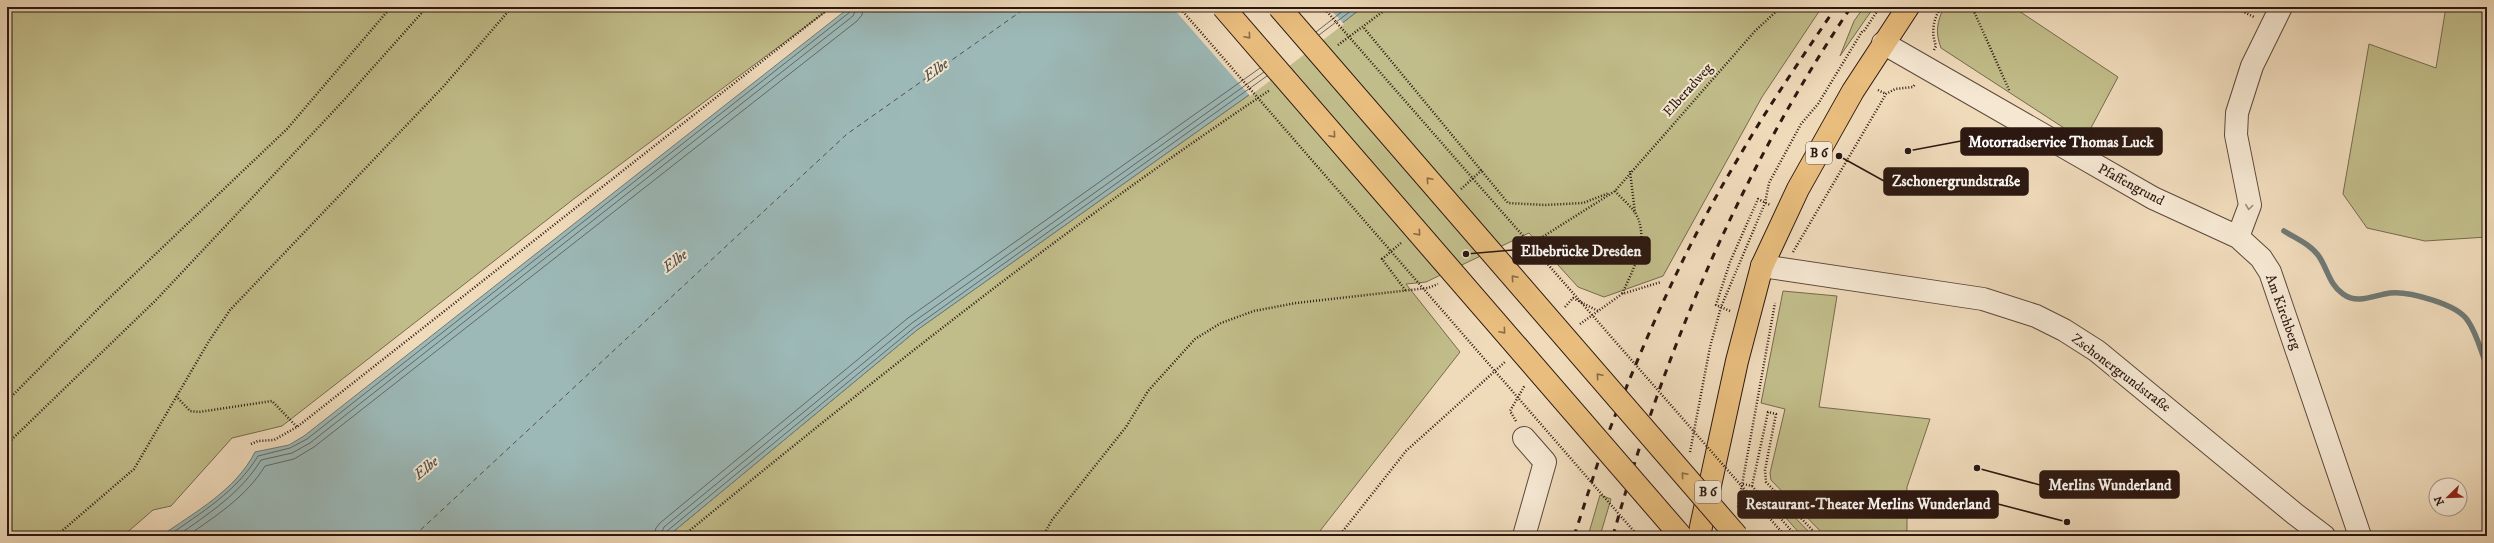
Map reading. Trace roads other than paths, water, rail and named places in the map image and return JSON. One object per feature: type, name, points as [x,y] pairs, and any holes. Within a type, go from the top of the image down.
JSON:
[{"type":"main road","points":[[1222,7],[1681,536]]},
{"type":"main road","points":[[1279,7],[1737,536]]},
{"type":"main road","name":"B 6","points":[[1699,536],[1737,361],[1762,266],[1798,190],[1883,43],[1908,7]]},
{"type":"street","points":[[2238,237],[2250,205],[2236,135],[2237,113],[2252,66],[2281,7]]},
{"type":"street","name":"Pfaffengrund","points":[[1883,43],[2153,198],[2238,237]]},
{"type":"street","name":"Am Kirchberg","points":[[2238,237],[2261,258],[2270,272],[2360,536]]},
{"type":"street","name":"Zschonergrundstraße","points":[[1762,266],[1982,300],[2036,316],[2064,330],[2097,351],[2295,514],[2324,536]]},
{"type":"street","points":[[1524,438],[1545,462],[1524,536]]},
{"type":"water","name":"Elbe","points":[[850,7],[1363,7],[1246,97],[917,330],[668,536],[161,536],[201,509],[226,489],[247,466],[255,452],[289,445],[304,436]]},
{"type":"waterway","points":[[2284,231],[2317,253],[2335,286],[2343,294],[2349,297],[2360,299],[2390,293],[2408,294],[2420,296],[2454,309],[2463,315],[2471,326],[2487,366]]},
{"type":"railway","points":[[1574,536],[1602,450],[1626,387],[1686,253],[1750,138],[1836,7]]},
{"type":"railway","points":[[1613,536],[1657,397],[1682,329],[1711,262],[1742,196],[1775,132],[1851,7]]},
{"type":"place","name":"Motorradservice Thomas Luck","points":[[1908,151]]},
{"type":"place","name":"Zschonergrundstraße","points":[[1839,156]]},
{"type":"place","name":"Elbebrücke Dresden","points":[[1466,254]]},
{"type":"place","name":"Merlins Wunderland","points":[[1977,468]]},
{"type":"place","name":"Restaurant-Theater Merlins Wunderland","points":[[2067,522]]}]
